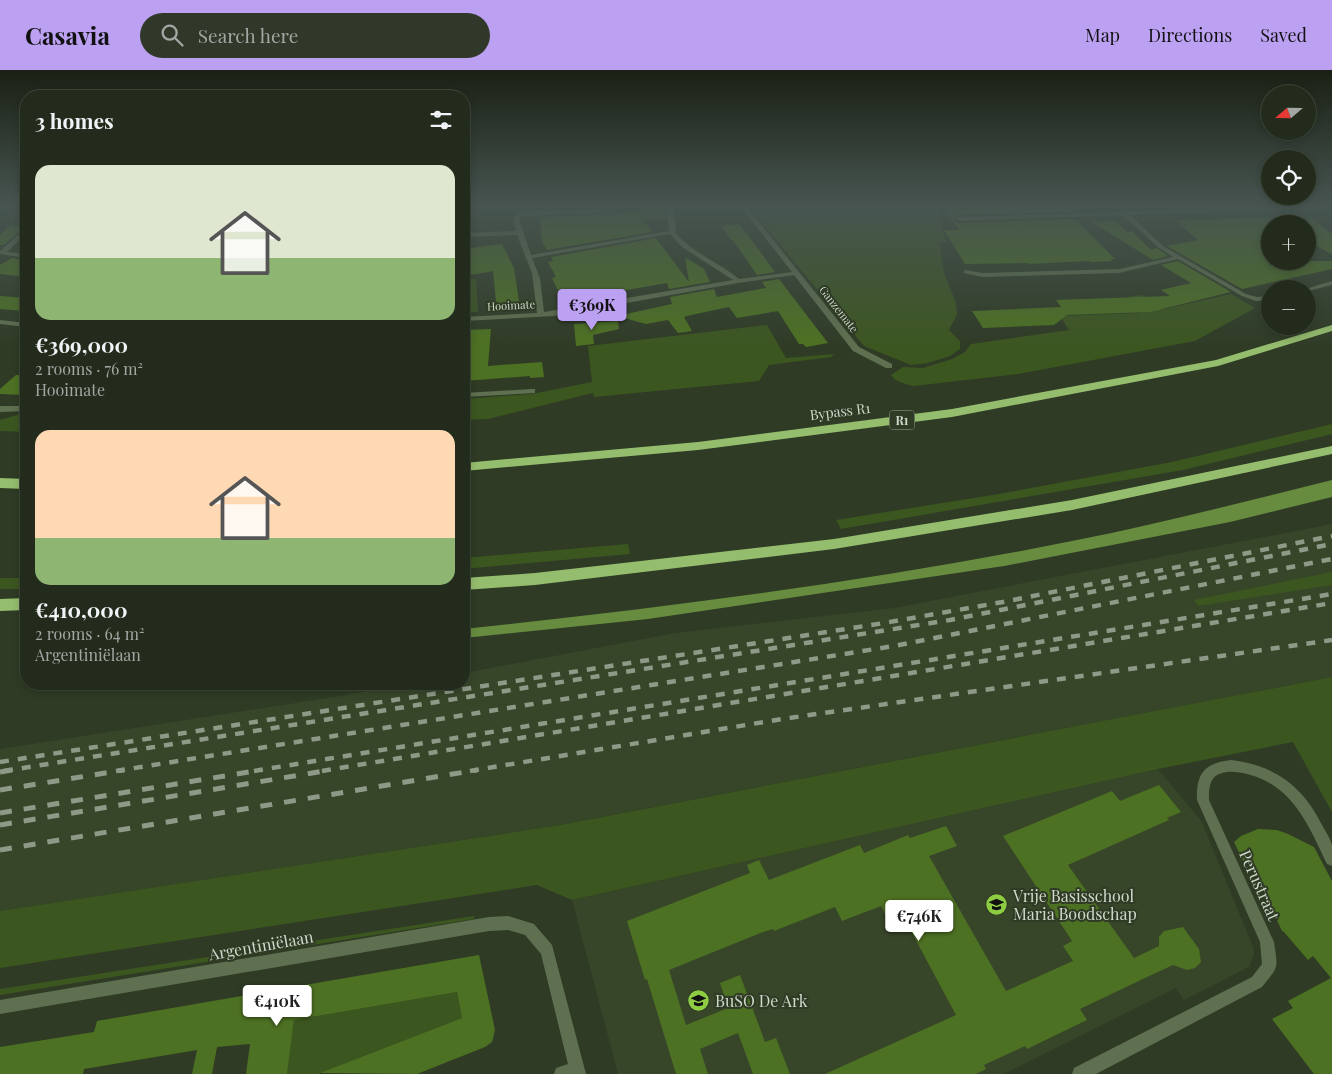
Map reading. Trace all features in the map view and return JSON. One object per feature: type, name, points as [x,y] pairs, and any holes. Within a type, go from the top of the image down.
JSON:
[{"type":"highway","name":"Bypass R1","points":[[470,466],[698,446],[952,413],[1218,363],[1332,328]]},
{"type":"highway","points":[[470,584],[535,579],[834,544],[1072,505],[1332,450]]},
{"type":"highway","points":[[0,483],[20,484]]},
{"type":"highway","points":[[0,605],[20,604]]},
{"type":"street","points":[[527,254],[540,294],[541,315]]},
{"type":"street","points":[[528,257],[546,254]]},
{"type":"street","points":[[699,254],[738,281]]},
{"type":"street","name":"Ganzemate","points":[[781,254],[856,350],[889,366]]},
{"type":"street","points":[[1174,254],[1244,295],[1261,299]]},
{"type":"street","points":[[966,272],[982,275],[1119,271],[1179,257]]},
{"type":"street","name":"Hooimate","points":[[470,319],[541,315],[629,302],[738,281],[796,273]]},
{"type":"street","points":[[1316,287],[1332,283]]},
{"type":"street","points":[[0,322],[20,324]]},
{"type":"street","points":[[470,395],[532,391]]},
{"type":"street","points":[[0,409],[20,409]]},
{"type":"street","name":"Perustraat","points":[[1080,1074],[1257,982],[1270,966],[1267,942],[1203,800],[1204,781],[1211,771],[1225,766],[1244,767],[1264,773],[1285,786],[1303,805],[1332,859]]},
{"type":"street","name":"Argentiniëlaan","points":[[0,1007],[489,924],[508,923],[529,929],[547,950],[572,1072]]},
{"type":"shaded area","points":[[788,254],[941,254],[944,273],[956,303],[957,314],[949,330],[960,341],[960,349],[950,356],[928,363],[911,365],[864,346]]},
{"type":"shaded area","points":[[476,279],[478,312],[470,312],[470,280]]},
{"type":"shaded area","points":[[1231,294],[1255,308],[1195,341],[1018,374],[914,386],[898,381],[891,375],[903,367],[923,368],[952,359],[965,352],[971,344],[1069,330],[1060,316],[1140,313],[1128,297],[1142,295],[1164,309]]},
{"type":"shaded area","points":[[767,325],[786,358],[834,354],[831,357],[769,365],[759,381],[594,397],[593,393],[488,419],[470,420],[470,399],[532,394],[592,382],[588,346]]},
{"type":"shaded area","points":[[20,414],[20,432],[0,431],[0,420]]},
{"type":"shaded area","points":[[1332,424],[1332,434],[1183,470],[841,529],[836,520],[999,494],[1172,462]]},
{"type":"shaded area","points":[[1332,480],[1332,497],[1230,522],[1004,566],[648,619],[470,637],[470,628],[772,592],[925,568],[1077,540],[1205,512]]},
{"type":"shaded area","points":[[1332,524],[1332,677],[553,826],[0,911],[0,749],[372,690],[470,690],[470,672],[675,633],[894,608]]},
{"type":"shaded area","points":[[628,544],[630,554],[470,568],[470,557]]},
{"type":"shaded area","points":[[1332,572],[1332,585],[1198,606],[1194,600]]},
{"type":"shaded area","points":[[0,578],[20,578],[20,589],[0,589]]},
{"type":"shaded area","points":[[1332,677],[1332,812],[1293,742],[1158,769],[572,900],[537,885],[0,968],[0,911],[560,825]]},
{"type":"shaded area","name":"Vrije Basisschool Maria Boodschap","points":[[1158,769],[1202,822],[1253,947],[1254,955],[1249,967],[1184,1000],[1176,988],[1004,1074],[618,1074],[572,900]]},
{"type":"shaded area","points":[[474,916],[474,919],[0,995],[0,989]]},
{"type":"shaded area","points":[[457,992],[462,1018],[318,1074],[287,1074],[294,1020]]},
{"type":"building","points":[[470,254],[507,254],[514,268],[520,308],[497,312],[493,271],[470,275]]},
{"type":"building","points":[[568,254],[668,254],[689,282],[685,257],[704,269],[710,282],[669,289],[667,283],[563,301],[552,278],[556,277],[548,262],[553,261],[551,257]]},
{"type":"building","points":[[742,254],[762,254],[775,272],[757,275]]},
{"type":"building","points":[[959,254],[1110,254],[1115,259],[1110,259],[1113,261],[1091,262],[965,264]]},
{"type":"building","points":[[1143,254],[1165,254],[1168,256],[1153,260]]},
{"type":"building","points":[[1181,254],[1261,254],[1261,270],[1316,270],[1316,261],[1332,261],[1332,269],[1282,280],[1261,280],[1261,285],[1242,289]]},
{"type":"building","points":[[12,258],[20,259],[20,276],[0,274],[0,265]]},
{"type":"building","points":[[1178,261],[1231,292],[1150,312],[1067,315],[1054,325],[983,328],[972,311],[1061,307],[1056,300],[1170,296],[1161,290],[1191,283],[1161,265]]},
{"type":"building","points":[[779,279],[828,343],[806,347],[803,344],[799,344],[778,311],[737,318],[729,307],[691,315],[684,317],[692,331],[678,333],[668,320],[646,324],[617,316],[672,304],[670,297],[714,289],[717,297],[766,288],[762,282]]},
{"type":"building","points":[[0,296],[20,298],[20,311],[0,309]]},
{"type":"building","points":[[618,321],[619,329],[593,335],[594,344],[576,346],[574,324]]},
{"type":"building","points":[[491,329],[488,366],[542,362],[544,377],[530,378],[530,376],[470,381],[470,330]]},
{"type":"building","points":[[16,375],[20,375],[20,395],[0,394],[0,389]]},
{"type":"building","points":[[1159,785],[1181,812],[1167,818],[1169,820],[1068,865],[1134,958],[1159,946],[1159,937],[1164,931],[1183,927],[1199,949],[1201,962],[1195,968],[1187,970],[1173,965],[1080,1009],[1087,1020],[1027,1049],[1025,1046],[984,1065],[986,1069],[976,1074],[825,1074],[956,1015],[905,920],[891,926],[881,906],[842,921],[835,907],[774,931],[773,929],[763,932],[669,970],[686,1025],[728,1008],[720,983],[740,975],[765,1042],[776,1038],[790,1074],[753,1074],[738,1033],[700,1049],[708,1074],[676,1074],[627,921],[750,873],[747,865],[759,860],[769,880],[860,845],[864,853],[908,835],[910,838],[946,826],[957,846],[929,856],[1006,991],[1073,961],[1063,946],[1072,941],[1003,836],[1112,791],[1120,801]]},
{"type":"building","points":[[1258,829],[1277,830],[1314,847],[1332,881],[1332,1074],[1314,1074],[1272,1019],[1293,1008],[1288,1001],[1331,978],[1313,956],[1308,960],[1282,931],[1250,863],[1244,863],[1234,842],[1241,836]]},
{"type":"building","points":[[479,955],[495,1030],[492,1042],[485,1047],[417,1074],[320,1073],[462,1018],[457,992],[294,1020],[287,1074],[246,1074],[250,1044],[217,1047],[212,1074],[192,1074],[197,1050],[84,1069],[83,1074],[0,1074],[0,1047],[94,1032],[97,1021]]},
{"type":"railway","points":[[470,688],[884,623],[1003,602],[1332,536]]},
{"type":"railway","points":[[4,771],[950,620],[1332,544]]},
{"type":"railway","points":[[116,771],[894,646],[1332,559]]},
{"type":"railway","points":[[254,771],[1332,594]]},
{"type":"railway","points":[[322,771],[1332,603]]},
{"type":"railway","points":[[470,771],[782,719],[1332,640]]},
{"type":"railway","points":[[0,762],[458,690]]},
{"type":"railway","points":[[0,772],[12,770]]},
{"type":"railway","points":[[0,790],[124,770]]},
{"type":"railway","points":[[0,813],[261,770]]},
{"type":"railway","points":[[0,825],[330,770]]},
{"type":"railway","points":[[0,850],[477,770]]},
{"type":"place","name":"Vrije Basisschool Maria Boodschap","points":[[997,904]]},
{"type":"place","name":"BuSO De Ark","points":[[699,1000]]}]
